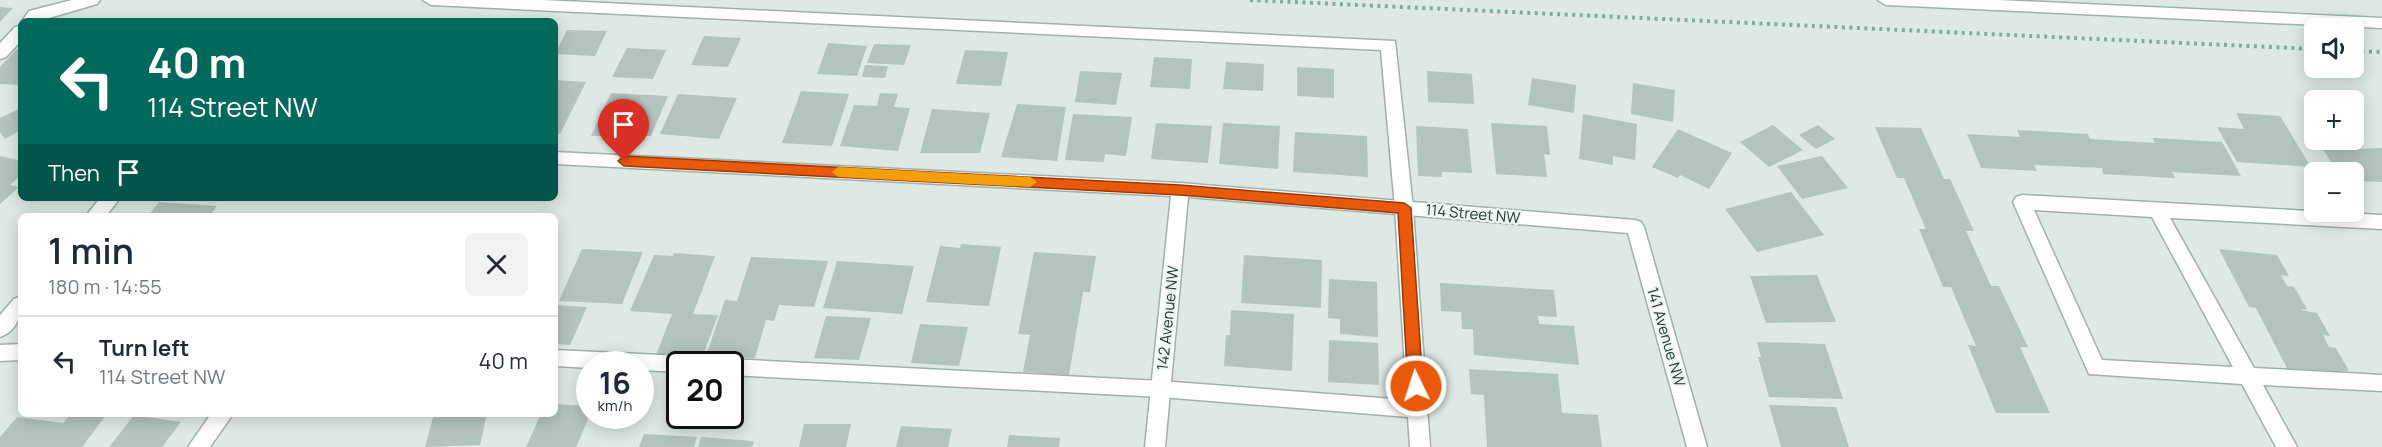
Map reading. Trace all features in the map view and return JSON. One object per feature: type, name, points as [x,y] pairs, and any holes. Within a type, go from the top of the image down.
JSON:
[{"type":"street","points":[[32,18],[35,15],[92,0]]},
{"type":"street","points":[[430,0],[1389,45],[1404,208],[1420,447]]},
{"type":"street","points":[[1886,0],[2382,23]]},
{"type":"street","points":[[0,54],[18,34]]},
{"type":"street","name":"114 Street NW","points":[[558,158],[1180,190],[1635,227]]},
{"type":"street","name":"142 Avenue NW","points":[[1155,447],[1180,190]]},
{"type":"street","points":[[98,213],[108,201]]},
{"type":"street","points":[[2382,222],[2022,201],[2096,368],[2382,383]]},
{"type":"street","points":[[2157,210],[2287,447]]},
{"type":"street","name":"141 Avenue NW","points":[[1635,227],[1696,447]]},
{"type":"street","points":[[0,329],[18,308]]},
{"type":"street","points":[[0,353],[18,352]]},
{"type":"street","points":[[558,358],[666,363]]},
{"type":"street","points":[[744,368],[1161,389],[1417,409]]},
{"type":"street","points":[[198,447],[221,417]]},
{"type":"path","points":[[1250,0],[2304,49]]},
{"type":"path","points":[[2364,51],[2382,52]]},
{"type":"building","points":[[0,7],[13,8],[0,22]]},
{"type":"building","points":[[567,30],[607,31],[595,56],[558,54],[558,48]]},
{"type":"building","points":[[704,36],[741,38],[728,67],[691,65]]},
{"type":"building","points":[[828,43],[867,46],[857,76],[817,74]]},
{"type":"building","points":[[874,44],[911,45],[904,65],[867,63]]},
{"type":"building","points":[[627,48],[666,50],[653,79],[612,77]]},
{"type":"building","points":[[18,50],[18,85],[0,84],[0,67]]},
{"type":"building","points":[[965,50],[1008,52],[1001,86],[956,84]]},
{"type":"building","points":[[1154,57],[1192,59],[1190,89],[1150,87]]},
{"type":"building","points":[[1226,62],[1264,64],[1263,91],[1223,89]]},
{"type":"building","points":[[865,65],[888,66],[885,78],[862,77]]},
{"type":"building","points":[[1297,67],[1334,69],[1334,98],[1297,96]]},
{"type":"building","points":[[1080,71],[1122,73],[1116,105],[1075,102]]},
{"type":"building","points":[[1427,71],[1472,74],[1474,104],[1428,102]]},
{"type":"building","points":[[1532,78],[1576,85],[1574,113],[1528,105]]},
{"type":"building","points":[[558,80],[586,82],[560,134],[558,134]]},
{"type":"building","points":[[1633,83],[1675,90],[1673,122],[1631,114]]},
{"type":"building","points":[[801,91],[849,94],[832,146],[782,143]]},
{"type":"building","points":[[611,93],[668,96],[651,136],[591,136]]},
{"type":"building","points":[[880,93],[898,94],[894,107],[910,108],[898,151],[840,146],[854,105],[877,106]]},
{"type":"building","points":[[678,94],[737,98],[719,139],[660,134]]},
{"type":"building","points":[[1017,104],[1066,107],[1057,161],[1001,157]]},
{"type":"building","points":[[18,109],[18,132],[5,139],[0,132],[0,118]]},
{"type":"building","points":[[932,109],[990,113],[980,153],[920,153]]},
{"type":"building","points":[[2236,113],[2280,116],[2308,162],[2304,162],[2304,167],[2237,162],[2217,127],[2244,129]]},
{"type":"building","points":[[1073,114],[1132,117],[1126,156],[1105,154],[1104,162],[1065,160]]},
{"type":"building","points":[[1583,114],[1637,124],[1635,160],[1613,156],[1613,165],[1579,159]]},
{"type":"building","points":[[1156,123],[1212,126],[1208,163],[1151,159]]},
{"type":"building","points":[[1223,123],[1280,126],[1278,169],[1219,164]]},
{"type":"building","points":[[1491,123],[1547,126],[1550,155],[1544,154],[1547,177],[1496,174]]},
{"type":"building","points":[[1773,125],[1803,150],[1769,167],[1740,142]]},
{"type":"building","points":[[1818,125],[1835,139],[1816,149],[1799,135]]},
{"type":"building","points":[[1416,126],[1468,129],[1472,173],[1442,172],[1442,177],[1418,176]]},
{"type":"building","points":[[1875,127],[1921,128],[1944,179],[1950,179],[1974,231],[1966,231],[1991,286],[1999,286],[2028,347],[2020,347],[2050,413],[1996,413],[1968,345],[1976,346],[1951,287],[1943,287],[1919,229],[1926,229],[1904,178],[1897,178]]},
{"type":"building","points":[[1678,129],[1732,153],[1709,189],[1680,175],[1678,178],[1652,167]]},
{"type":"building","points":[[2017,130],[2088,134],[2090,139],[2155,143],[2153,138],[2222,142],[2241,176],[2172,172],[2175,178],[2103,174],[2102,168],[2034,165],[2037,171],[1981,168],[1967,134],[2020,137]]},
{"type":"building","points":[[1295,132],[1367,136],[1368,177],[1293,172]]},
{"type":"building","points":[[2382,148],[2382,182],[2364,181],[2364,162],[2331,162],[2323,150]]},
{"type":"building","points":[[0,156],[18,160],[18,178],[10,185],[18,188],[0,204]]},
{"type":"building","points":[[1822,156],[1848,188],[1802,199],[1777,166]]},
{"type":"building","points":[[1791,192],[1824,235],[1757,252],[1725,209]]},
{"type":"building","points":[[159,202],[217,206],[211,213],[150,213]]},
{"type":"building","points":[[961,244],[1001,247],[989,306],[926,302],[940,246],[960,248]]},
{"type":"building","points":[[582,249],[643,252],[622,304],[559,301]]},
{"type":"building","points":[[2219,249],[2277,255],[2289,276],[2281,275],[2287,286],[2294,287],[2307,309],[2300,310],[2317,313],[2330,336],[2323,335],[2329,347],[2336,348],[2349,371],[2342,371],[2343,373],[2288,370],[2256,308],[2249,307]]},
{"type":"building","points":[[1034,252],[1096,256],[1090,292],[1083,292],[1069,375],[1023,372],[1030,335],[1018,334]]},
{"type":"building","points":[[674,253],[715,256],[693,314],[718,315],[705,351],[666,351],[666,356],[656,355],[672,314],[630,311],[654,255],[673,256]]},
{"type":"building","points":[[1244,255],[1322,260],[1321,308],[1241,303]]},
{"type":"building","points":[[751,257],[828,261],[814,307],[779,305],[774,321],[766,320],[755,358],[744,358],[744,351],[708,351],[725,300],[737,301]]},
{"type":"building","points":[[837,261],[914,266],[902,314],[823,308]]},
{"type":"building","points":[[1817,275],[1836,322],[1766,323],[1750,276]]},
{"type":"building","points":[[1329,279],[1377,282],[1378,337],[1340,334],[1340,319],[1328,318]]},
{"type":"building","points":[[1440,283],[1554,290],[1557,317],[1538,316],[1539,324],[1574,326],[1579,365],[1474,355],[1473,329],[1462,329],[1461,312],[1441,311]]},
{"type":"building","points":[[558,305],[587,307],[570,345],[558,344]]},
{"type":"building","points":[[1231,310],[1294,314],[1292,371],[1224,366],[1226,335],[1230,335]]},
{"type":"building","points":[[826,316],[871,318],[859,360],[814,358]]},
{"type":"building","points":[[920,324],[968,327],[959,366],[911,363]]},
{"type":"building","points":[[1329,340],[1378,343],[1379,385],[1328,382]]},
{"type":"building","points":[[1757,342],[1825,344],[1843,399],[1769,397],[1758,357],[1761,357]]},
{"type":"building","points":[[1469,369],[1558,374],[1562,413],[1598,415],[1602,447],[1487,447],[1484,395],[1471,394]]},
{"type":"building","points":[[558,404],[576,405],[576,429],[584,429],[576,447],[526,447],[540,417],[558,417]]},
{"type":"building","points":[[1769,405],[1836,407],[1849,447],[1781,447]]},
{"type":"building","points":[[17,417],[63,423],[68,417],[105,417],[82,447],[0,447],[0,437]]},
{"type":"building","points":[[132,417],[181,422],[162,447],[109,447]]},
{"type":"building","points":[[433,417],[486,417],[480,445],[425,447]]},
{"type":"building","points":[[804,424],[851,424],[846,447],[799,447]]},
{"type":"building","points":[[901,426],[952,429],[948,447],[896,447]]},
{"type":"building","points":[[644,434],[697,437],[694,447],[639,447]]},
{"type":"building","points":[[1009,435],[1060,438],[1059,447],[1007,447]]},
{"type":"building","points":[[701,437],[754,441],[752,447],[698,447]]},
{"type":"slow traffic","points":[[838,172],[1030,182]]},
{"type":"route","points":[[624,161],[1180,190],[1404,208],[1416,386]]}]
